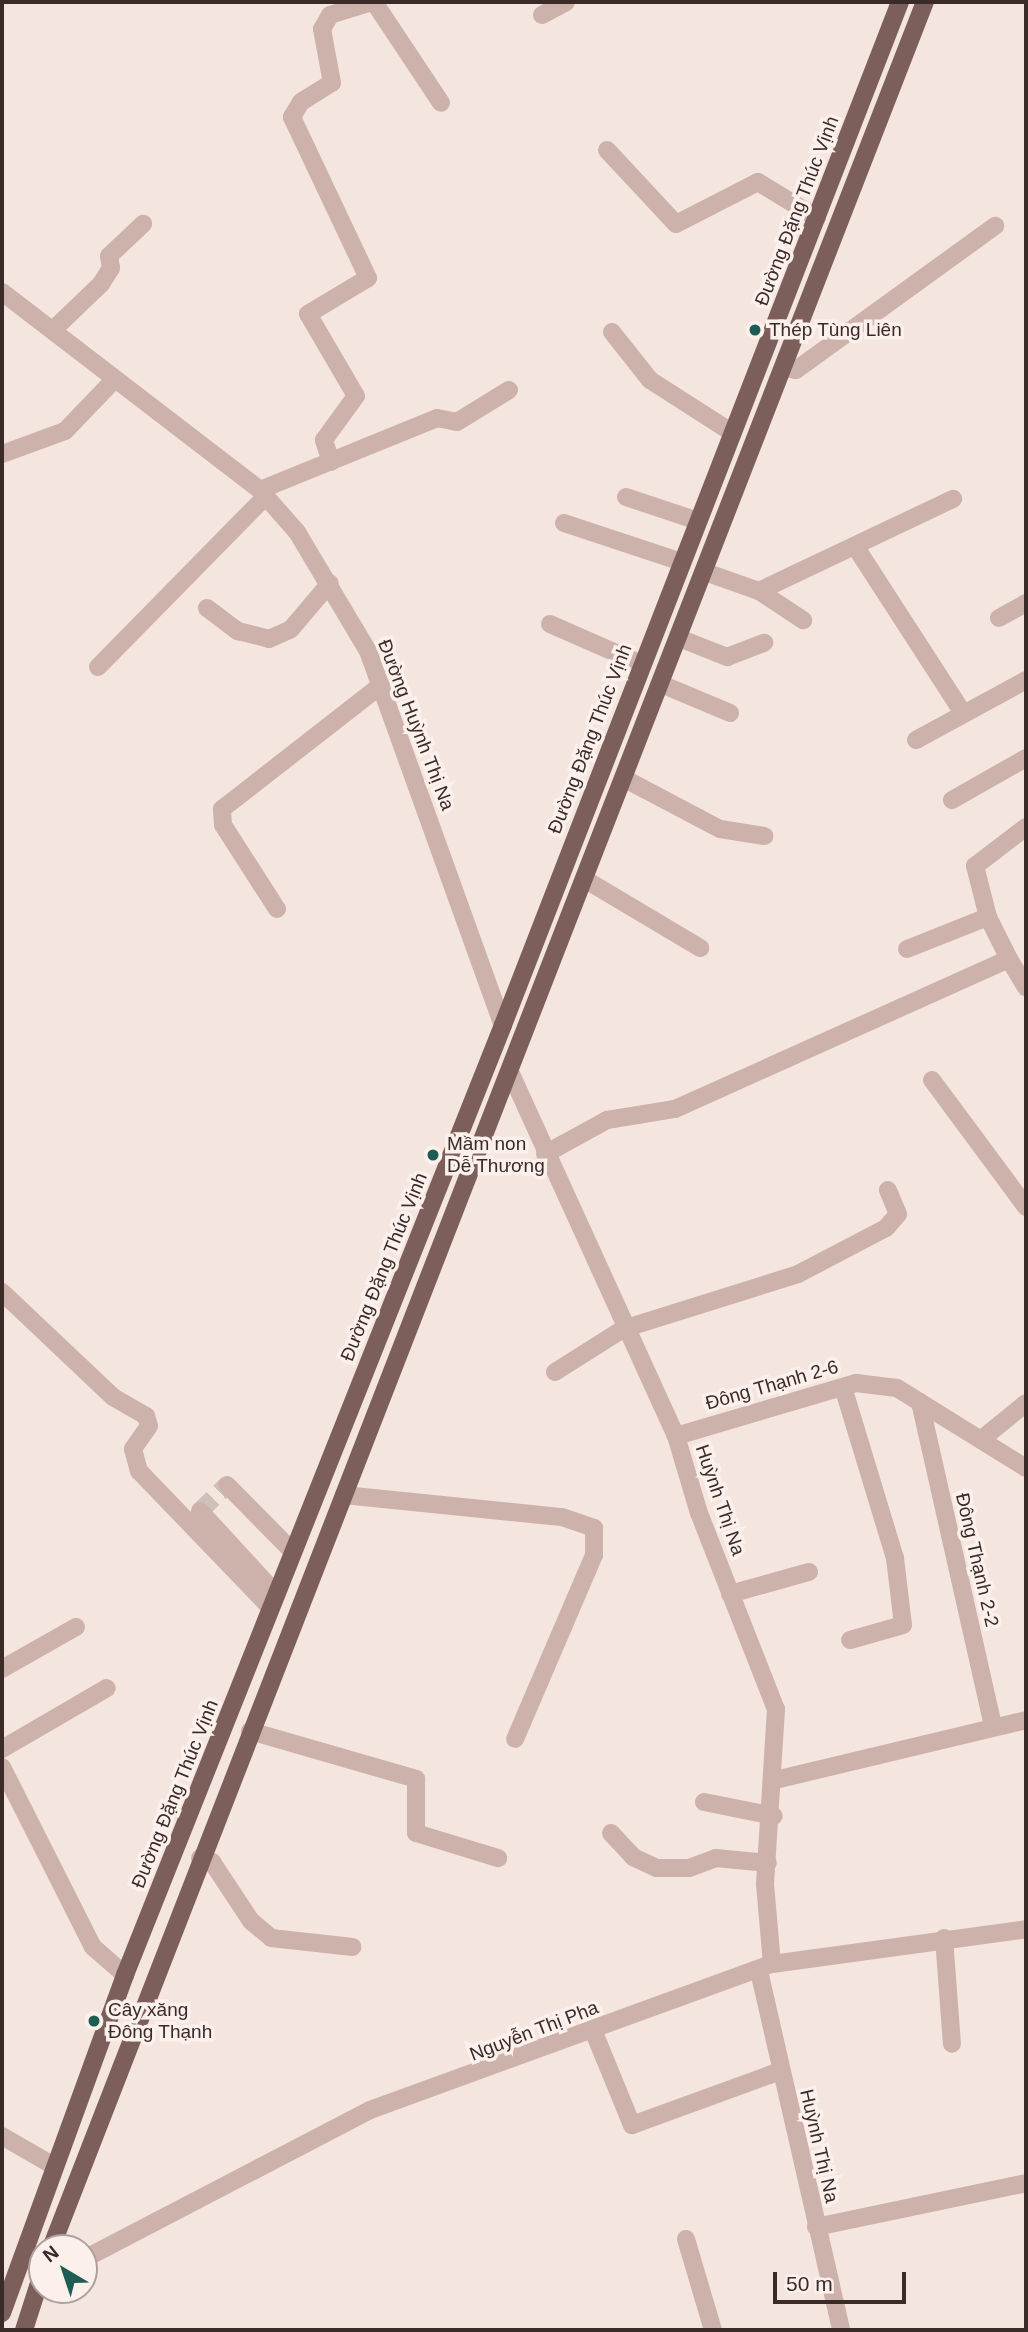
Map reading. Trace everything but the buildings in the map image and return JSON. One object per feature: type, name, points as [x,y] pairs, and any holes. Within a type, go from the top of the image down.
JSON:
[{"type":"main road","name":"Đường Đặng Thúc Vịnh","points":[[2,2313],[51,2165],[503,1025],[900,2]]},
{"type":"main road","points":[[56,2234],[250,1731],[511,1074],[926,2]]},
{"type":"main road","points":[[13,2279],[28,2280]]},
{"type":"main road","points":[[24,2330],[33,2304]]},
{"type":"street","points":[[331,462],[324,440],[356,396],[308,314],[368,278],[292,117],[302,102],[332,83],[322,29],[330,15],[373,2],[440,103]]},
{"type":"street","points":[[542,15],[566,2]]},
{"type":"street","points":[[607,150],[676,224],[758,181],[817,218]]},
{"type":"street","points":[[54,329],[101,284],[111,268],[109,256],[143,225]]},
{"type":"street","points":[[785,368],[796,370],[995,226]]},
{"type":"street","name":"Đường Huỳnh Thị Na","points":[[2,292],[54,329],[113,381],[263,493],[330,583],[381,685],[503,1025]]},
{"type":"street","points":[[611,332],[650,380],[733,433]]},
{"type":"street","points":[[2,454],[65,431],[113,381]]},
{"type":"street","points":[[98,667],[263,493],[437,418],[457,422],[509,390]]},
{"type":"street","points":[[626,497],[698,521]]},
{"type":"street","points":[[760,591],[953,499]]},
{"type":"street","points":[[564,523],[682,562]]},
{"type":"street","points":[[855,546],[963,713]]},
{"type":"street","points":[[705,572],[760,591],[803,621]]},
{"type":"street","points":[[207,608],[238,631],[269,639],[291,629],[330,583]]},
{"type":"street","points":[[999,618],[1026,603]]},
{"type":"street","points":[[550,624],[641,664]]},
{"type":"street","points":[[679,638],[727,657],[764,643]]},
{"type":"street","points":[[916,740],[1026,680]]},
{"type":"street","points":[[661,684],[730,713]]},
{"type":"street","points":[[276,909],[223,825],[222,809],[381,685]]},
{"type":"street","points":[[952,800],[1026,758]]},
{"type":"street","points":[[625,779],[720,829],[764,836]]},
{"type":"street","points":[[1026,827],[989,850],[975,866],[988,917],[1026,987]]},
{"type":"street","points":[[586,880],[700,948]]},
{"type":"street","points":[[907,949],[988,917]]},
{"type":"street","points":[[545,1154],[607,1120],[675,1109],[1009,959]]},
{"type":"street","name":"Huỳnh Thị Na","points":[[511,1074],[623,1329],[676,1436],[730,1594],[776,1709],[774,1816],[768,1863],[766,1968],[780,2071],[841,2330]]},
{"type":"street","points":[[932,1080],[1026,1206]]},
{"type":"street","points":[[555,1372],[623,1329],[798,1274],[838,1254],[894,1222],[898,1214],[888,1191]]},
{"type":"street","points":[[2,1292],[113,1397],[146,1416],[149,1426],[133,1449],[134,1464],[274,1601]]},
{"type":"street","points":[[843,1387],[895,1558],[903,1625],[850,1640]]},
{"type":"street","name":"Đông Thạnh 2-6","points":[[676,1436],[843,1387],[897,1388],[983,1438],[1026,1468]]},
{"type":"street","name":"Đông Thạnh 2-2","points":[[920,1402],[993,1727]]},
{"type":"street","points":[[983,1438],[1026,1403]]},
{"type":"street","points":[[227,1485],[293,1552]]},
{"type":"street","points":[[344,1495],[562,1517],[594,1528],[594,1555],[515,1739]]},
{"type":"street","points":[[200,1511],[274,1601]]},
{"type":"street","points":[[730,1594],[809,1572]]},
{"type":"street","points":[[2,1669],[76,1627]]},
{"type":"street","points":[[2,1749],[107,1688]]},
{"type":"street","points":[[775,1780],[1026,1720]]},
{"type":"street","points":[[250,1731],[416,1779],[415,1833],[498,1858]]},
{"type":"street","points":[[2,1767],[93,1947],[125,1975]]},
{"type":"street","points":[[704,1802],[774,1816]]},
{"type":"street","points":[[611,1833],[633,1857],[657,1868],[689,1868],[716,1858],[768,1863]]},
{"type":"street","points":[[201,1858],[212,1862],[251,1921],[271,1938],[353,1947]]},
{"type":"street","name":"Nguyễn Thị Pha","points":[[98,2252],[370,2110],[766,1968],[944,1938],[1026,1930]]},
{"type":"street","points":[[944,1938],[952,2044]]},
{"type":"street","points":[[593,2030],[632,2125],[780,2071]]},
{"type":"street","points":[[2,2136],[51,2165]]},
{"type":"street","points":[[816,2227],[1026,2183]]},
{"type":"street","points":[[686,2239],[713,2330]]},
{"type":"tunnel","points":[[200,1511],[227,1485]]},
{"type":"place","name":"Thép Tùng Liên","points":[[755,330]]},
{"type":"place","name":"Mầm non Dễ Thương","points":[[433,1155]]},
{"type":"place","name":"Cây xăng Đông Thạnh","points":[[94,2021]]}]
